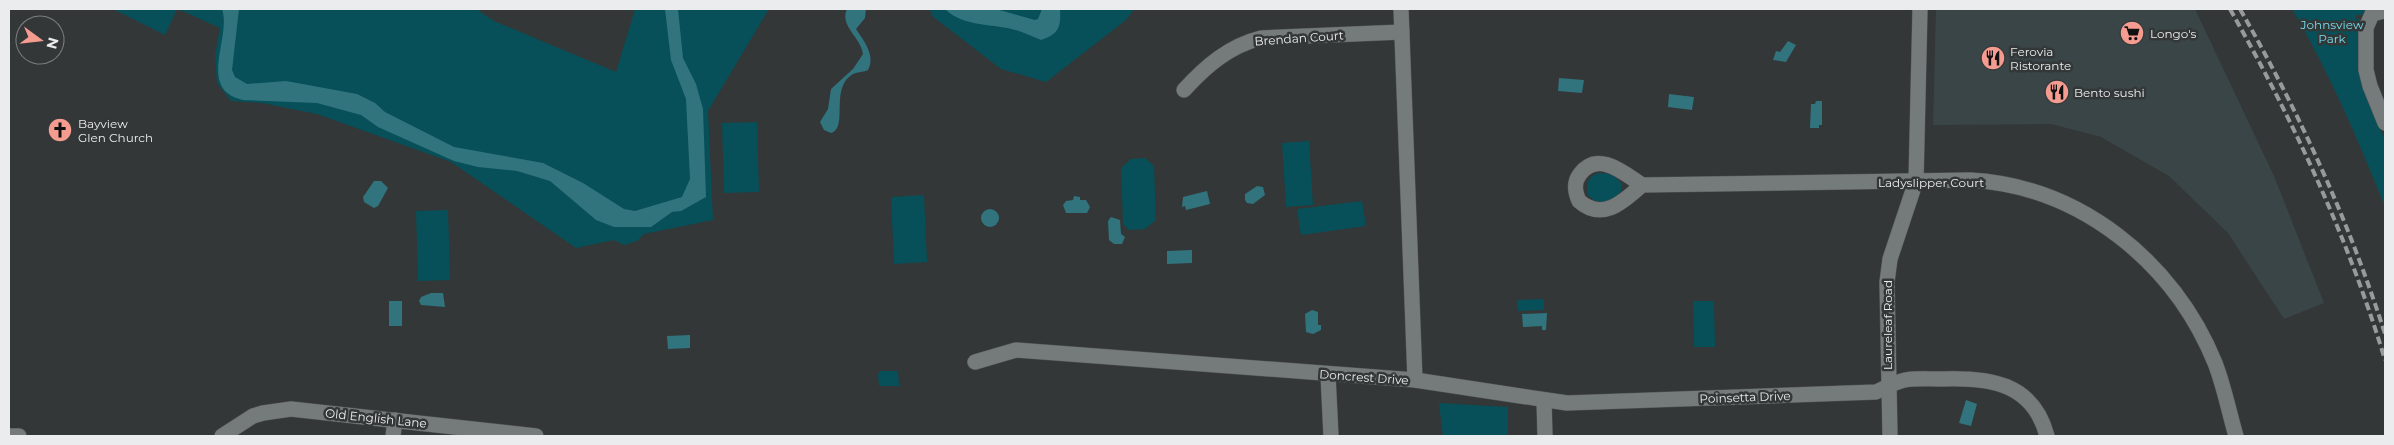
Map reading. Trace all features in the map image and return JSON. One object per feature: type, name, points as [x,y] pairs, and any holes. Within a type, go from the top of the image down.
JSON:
[{"type":"street","name":"Doncrest Drive","points":[[975,362],[1016,350],[1328,375],[1415,380],[1401,9]]},
{"type":"street","name":"Laureleaf Road","points":[[1890,436],[1888,271],[1916,181],[1920,9]]},
{"type":"street","points":[[2385,11],[2372,14],[2366,28],[2367,76],[2385,123]]},
{"type":"street","name":"Brendan Court","points":[[1184,90],[1202,71],[1230,49],[1261,38],[1402,32]]},
{"type":"street","name":"Ladyslipper Court","points":[[1642,185],[1916,181],[1996,182],[2026,188],[2052,198],[2092,218],[2131,244],[2151,263],[2184,304],[2215,364],[2236,436]]},
{"type":"street","points":[[1328,375],[1331,436]]},
{"type":"street","name":"Poinsetta Drive","points":[[1415,380],[1567,403],[1876,392],[1903,380],[1973,377],[2008,388],[2028,399],[2038,413],[2047,436]]},
{"type":"street","points":[[1544,400],[1545,436]]},
{"type":"street","name":"Old English Lane","points":[[222,436],[262,412],[292,409],[536,436]]},
{"type":"street","points":[[393,436],[395,420]]},
{"type":"street","points":[[9,436],[19,436]]},
{"type":"shaded area","points":[[222,9],[239,9],[232,70],[235,77],[247,84],[286,81],[357,94],[375,103],[385,112],[454,147],[543,163],[583,183],[624,209],[635,211],[682,197],[690,179],[686,99],[671,60],[665,9],[678,9],[683,58],[696,84],[703,109],[706,197],[681,211],[672,212],[651,227],[614,227],[596,220],[550,181],[517,171],[478,167],[454,161],[378,127],[361,115],[317,103],[243,100],[229,94],[221,85],[218,74],[224,21]]},
{"type":"shaded area","points":[[847,9],[866,9],[865,18],[856,29],[868,49],[871,59],[868,70],[853,74],[846,80],[840,98],[839,124],[836,130],[831,133],[824,130],[820,122],[828,109],[831,89],[853,69],[863,54],[859,42],[846,21]]},
{"type":"shaded area","points":[[945,9],[996,9],[1035,20],[1038,19],[1042,9],[1060,9],[1060,21],[1058,29],[1052,35],[1041,40],[1019,31],[970,22],[953,15]]},
{"type":"shaded area","points":[[1936,9],[2195,9],[2274,176],[2324,303],[2284,319],[2228,233],[2169,176],[2101,137],[2051,124],[1933,125]]},
{"type":"shaded area","points":[[1788,41],[1796,45],[1786,62],[1773,60],[1776,51],[1780,52]]},
{"type":"shaded area","points":[[1559,78],[1584,80],[1582,93],[1558,91]]},
{"type":"shaded area","points":[[1669,94],[1694,97],[1692,110],[1668,107]]},
{"type":"shaded area","points":[[1816,101],[1822,101],[1822,125],[1819,125],[1819,128],[1810,128],[1811,104],[1815,104]]},
{"type":"shaded area","points":[[374,181],[381,181],[388,188],[378,206],[374,208],[364,202],[363,197]]},
{"type":"shaded area","points":[[1257,186],[1263,187],[1265,195],[1253,204],[1247,203],[1245,194]]},
{"type":"shaded area","points":[[1207,191],[1210,204],[1186,210],[1185,206],[1182,207],[1183,197]]},
{"type":"shaded area","points":[[1074,196],[1080,197],[1080,200],[1086,200],[1090,207],[1087,213],[1066,213],[1063,205],[1066,201],[1073,200]]},
{"type":"shaded area","points":[[986,209],[994,209],[999,214],[997,225],[986,227],[981,222],[981,214]]},
{"type":"shaded area","points":[[1111,217],[1120,220],[1121,234],[1125,237],[1122,244],[1114,244],[1109,240],[1108,221]]},
{"type":"shaded area","points":[[1192,250],[1192,263],[1167,264],[1167,251]]},
{"type":"shaded area","points":[[431,293],[443,293],[445,307],[421,305],[419,301],[421,297]]},
{"type":"shaded area","points":[[389,301],[402,301],[402,326],[389,326]]},
{"type":"shaded area","points":[[1312,310],[1318,312],[1318,325],[1321,325],[1321,330],[1313,334],[1306,332],[1305,314]]},
{"type":"shaded area","points":[[1547,313],[1546,330],[1542,330],[1542,326],[1523,327],[1522,314]]},
{"type":"shaded area","points":[[690,335],[690,348],[668,349],[667,336]]},
{"type":"shaded area","points":[[1966,400],[1977,404],[1971,426],[1959,423]]},
{"type":"green space","points":[[113,9],[177,9],[165,35]]},
{"type":"green space","points":[[178,9],[476,9],[494,21],[616,72],[635,9],[769,9],[708,111],[713,220],[644,234],[637,241],[624,245],[614,240],[576,248],[451,162],[317,114],[262,103],[231,101],[217,83],[215,55],[220,28]]},
{"type":"green space","points":[[930,9],[1134,9],[1126,20],[1046,82],[1001,69],[932,16]]},
{"type":"green space","name":"Johnsview Park","points":[[2292,9],[2366,9],[2362,15],[2356,15],[2356,19],[2360,19],[2359,34],[2364,92],[2385,140],[2385,207],[2342,106]]},
{"type":"green space","points":[[757,122],[759,192],[724,193],[722,123]]},
{"type":"green space","points":[[1309,141],[1313,205],[1286,207],[1282,143]]},
{"type":"green space","points":[[1145,158],[1154,166],[1156,220],[1145,229],[1129,230],[1123,224],[1121,168],[1131,159]]},
{"type":"green space","points":[[1598,173],[1612,174],[1622,184],[1621,192],[1609,201],[1596,201],[1588,195],[1587,184]]},
{"type":"green space","points":[[924,195],[927,262],[894,264],[891,197]]},
{"type":"green space","points":[[1362,201],[1366,226],[1301,235],[1297,209]]},
{"type":"green space","points":[[448,210],[450,280],[418,281],[416,211]]},
{"type":"green space","points":[[1544,299],[1544,310],[1518,311],[1517,300]]},
{"type":"green space","points":[[1693,301],[1714,301],[1715,347],[1694,347]]},
{"type":"green space","points":[[880,371],[898,371],[899,386],[879,386],[878,375]]},
{"type":"green space","points":[[1439,403],[1508,407],[1508,436],[1443,436]]},
{"type":"railway","points":[[2230,9],[2276,93],[2317,180],[2354,269],[2385,360]]},
{"type":"railway","points":[[2240,9],[2282,87],[2321,168],[2355,250],[2385,334]]},
{"type":"place","name":"Longo's","points":[[2132,33]]},
{"type":"place","name":"Ferovia Ristorante","points":[[1993,58]]},
{"type":"place","name":"Bento sushi","points":[[2057,92]]},
{"type":"place","name":"Bayview Glen Church","points":[[60,130]]}]
